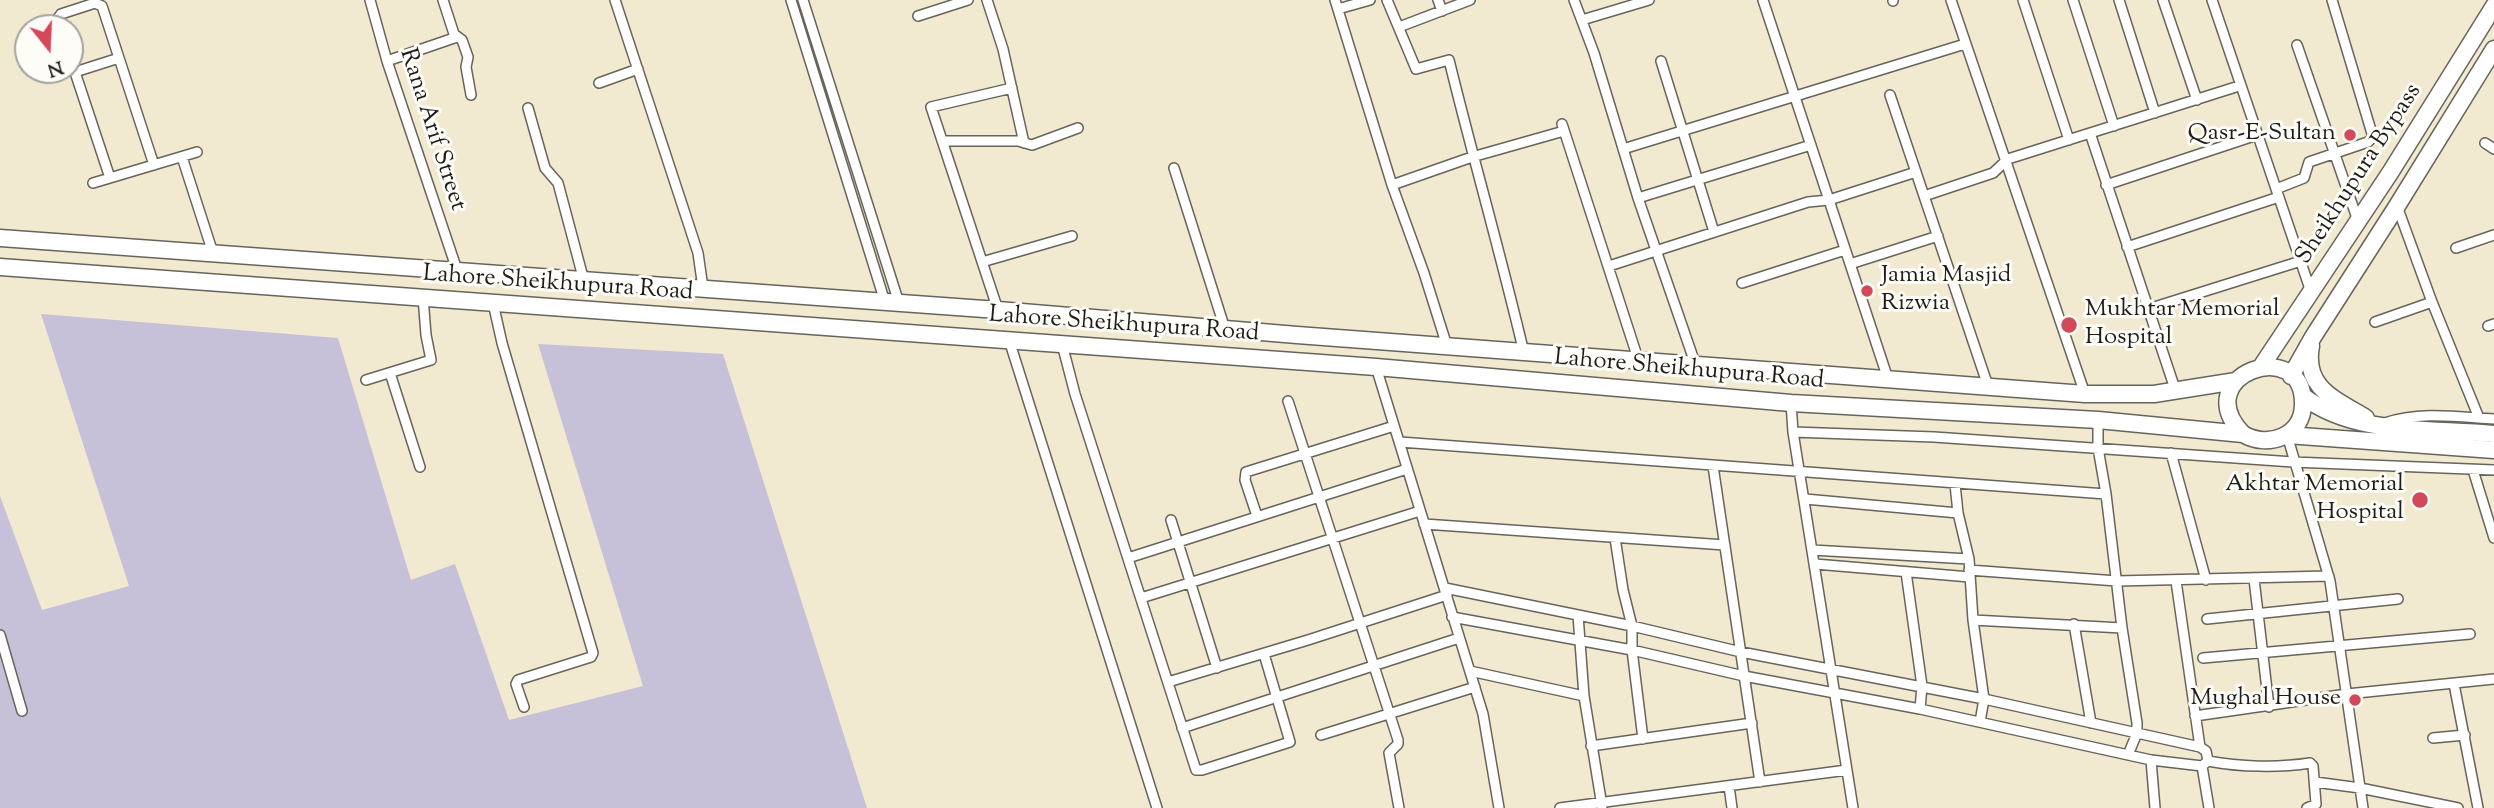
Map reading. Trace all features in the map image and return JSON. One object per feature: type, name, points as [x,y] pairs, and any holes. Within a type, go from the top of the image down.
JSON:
[{"type":"highway","name":"Sheikhupura Bypass","points":[[2261,367],[2312,294],[2494,6]]},
{"type":"highway","name":"Sheikhupura Bypass","points":[[2291,376],[2494,48]]},
{"type":"highway","name":"Lahore Sheikhupura Road","points":[[0,238],[999,310],[1639,362],[2085,394],[2133,396],[2176,392],[2236,381]]},
{"type":"highway","points":[[347,291],[348,263]]},
{"type":"highway","name":"Lahore Sheikhupura Road","points":[[0,267],[1376,367],[1791,403],[2098,420],[2243,434]]},
{"type":"highway","points":[[2313,337],[2309,358],[2313,380],[2340,402],[2378,425]]},
{"type":"highway","points":[[2494,434],[2378,425],[2335,415],[2302,396],[2291,376],[2282,370],[2261,367],[2243,374],[2236,381],[2230,391],[2228,403],[2230,415],[2243,434],[2265,441],[2287,435],[2494,450]]},
{"type":"highway","points":[[2287,435],[2301,418],[2302,396]]},
{"type":"street","name":"Rana Arif Street","points":[[370,0],[387,61],[457,270]]},
{"type":"street","points":[[443,0],[457,37],[462,40],[467,57],[471,95]]},
{"type":"street","points":[[615,0],[698,253],[703,288]]},
{"type":"street","points":[[791,0],[892,302]]},
{"type":"street","points":[[803,0],[892,302]]},
{"type":"street","points":[[918,16],[968,0]]},
{"type":"street","points":[[987,0],[1012,88],[1024,143]]},
{"type":"street","points":[[1370,0],[1336,5],[1392,186],[1447,346]]},
{"type":"street","points":[[1387,0],[1416,69],[1449,60],[1524,353]]},
{"type":"street","points":[[1438,0],[1442,11]]},
{"type":"street","points":[[1399,27],[1470,0]]},
{"type":"street","points":[[1574,0],[1696,366]]},
{"type":"street","points":[[1582,20],[1649,0]]},
{"type":"street","points":[[1763,0],[1888,379]]},
{"type":"street","points":[[2023,0],[2069,140]]},
{"type":"street","points":[[2073,0],[2114,126]]},
{"type":"street","points":[[2119,0],[2155,113]]},
{"type":"street","points":[[2163,0],[2197,100]]},
{"type":"street","points":[[2212,0],[2239,86],[2312,294]]},
{"type":"street","points":[[2127,247],[2278,193],[2304,178],[2309,162],[2368,142],[2373,137],[2332,0]]},
{"type":"street","points":[[1955,1],[1965,44],[2085,394]]},
{"type":"street","points":[[61,14],[95,3],[100,4],[154,165]]},
{"type":"street","points":[[387,61],[457,37]]},
{"type":"street","points":[[1623,149],[1965,44]]},
{"type":"street","points":[[2297,45],[2358,221]]},
{"type":"street","points":[[84,69],[119,58]]},
{"type":"street","points":[[1661,61],[1714,232]]},
{"type":"street","points":[[598,83],[638,69]]},
{"type":"street","points":[[79,84],[110,178]]},
{"type":"street","points":[[1924,196],[1993,173],[2004,161],[2239,86]]},
{"type":"street","points":[[999,310],[932,106],[1012,88]]},
{"type":"street","points":[[1890,94],[1988,386]]},
{"type":"street","points":[[528,108],[545,168],[558,183],[584,281]]},
{"type":"street","points":[[1392,186],[1563,127],[1639,362]]},
{"type":"street","points":[[942,141],[1034,145],[1078,128]]},
{"type":"street","points":[[2090,133],[2176,392]]},
{"type":"street","points":[[2106,184],[2257,135]]},
{"type":"street","points":[[2485,143],[2494,149]]},
{"type":"street","points":[[1638,198],[1811,145]]},
{"type":"street","points":[[93,183],[197,152]]},
{"type":"street","points":[[182,157],[212,253]]},
{"type":"street","points":[[1174,168],[1225,329]]},
{"type":"street","points":[[1609,266],[1808,202],[1829,200],[1916,172]]},
{"type":"street","points":[[2397,206],[2479,418]]},
{"type":"street","points":[[2456,248],[2494,235]]},
{"type":"street","points":[[982,262],[1072,236]]},
{"type":"street","points":[[1850,264],[1938,236]]},
{"type":"street","points":[[1742,283],[1846,250]]},
{"type":"street","points":[[2148,309],[2301,261]]},
{"type":"street","points":[[366,380],[432,359],[426,335],[423,298]]},
{"type":"street","points":[[2375,322],[2432,302]]},
{"type":"street","points":[[493,303],[502,343],[593,653],[590,657],[518,680],[516,684],[524,707]]},
{"type":"street","points":[[1009,341],[1157,808]]},
{"type":"street","points":[[1062,344],[1075,394],[1195,769],[1199,771],[1288,743],[1290,739],[1264,653]]},
{"type":"street","points":[[1376,367],[1483,714],[1499,808]]},
{"type":"street","points":[[390,373],[420,467]]},
{"type":"street","points":[[1288,401],[1398,743],[1390,751],[1389,757],[1399,808]]},
{"type":"street","points":[[1791,403],[1793,432],[1853,808]]},
{"type":"street","points":[[2378,425],[2395,419],[2426,416],[2494,419]]},
{"type":"street","points":[[2098,420],[2098,448],[2136,710],[2137,733],[2128,755]]},
{"type":"street","points":[[1257,516],[1245,474],[1394,426]]},
{"type":"street","points":[[1793,432],[1934,437],[2294,462],[2494,470]]},
{"type":"street","points":[[2287,435],[2329,576],[2363,808]]},
{"type":"street","points":[[1399,442],[2106,494]]},
{"type":"street","points":[[2171,453],[2206,580]]},
{"type":"street","points":[[1713,466],[1760,782]]},
{"type":"street","points":[[1128,558],[1407,469]]},
{"type":"street","points":[[2473,470],[2494,538]]},
{"type":"street","points":[[1955,484],[1958,513],[1969,559],[1973,620],[1984,699],[1980,722]]},
{"type":"street","points":[[1805,499],[1958,513]]},
{"type":"street","points":[[1140,598],[1420,511]]},
{"type":"street","points":[[1171,520],[1217,668]]},
{"type":"street","points":[[1424,524],[1725,545]]},
{"type":"street","points":[[1615,538],[1632,626],[1632,650],[1643,739]]},
{"type":"street","points":[[1812,550],[1969,559]]},
{"type":"street","points":[[1815,564],[1906,572],[2117,581],[2329,576]]},
{"type":"street","points":[[1906,572],[1922,686],[1920,709]]},
{"type":"street","points":[[2254,579],[2269,707]]},
{"type":"street","points":[[2176,581],[2200,747]]},
{"type":"street","points":[[1168,682],[1359,624],[1446,591],[1632,626],[1741,652],[1922,686],[2200,747],[2206,751],[2209,808]]},
{"type":"street","points":[[2207,619],[2398,599]]},
{"type":"street","points":[[1578,615],[1584,696],[1601,805]]},
{"type":"street","points":[[1452,617],[1632,650],[1744,676],[1920,709],[2151,760],[2231,765],[2310,763],[2315,782],[2316,804],[2307,808]]},
{"type":"street","points":[[1973,620],[2122,628]]},
{"type":"street","points":[[2074,624],[2091,723]]},
{"type":"street","points":[[2203,658],[2470,634]]},
{"type":"street","points":[[0,635],[22,711]]},
{"type":"street","points":[[1182,728],[1459,638]]},
{"type":"street","points":[[1470,671],[1584,696]]},
{"type":"street","points":[[2195,716],[2347,694],[2494,679]]},
{"type":"street","points":[[2454,684],[2479,808]]},
{"type":"street","points":[[1321,735],[1475,687]]},
{"type":"street","points":[[1591,746],[1752,723]]},
{"type":"street","points":[[2432,738],[2465,734]]},
{"type":"street","points":[[2151,760],[2155,808]]},
{"type":"street","points":[[1560,808],[1601,805],[1847,770]]},
{"type":"street","points":[[2315,782],[2360,788],[2458,808]]},
{"type":"street","points":[[1729,786],[1732,808]]},
{"type":"shaded area","points":[[41,314],[338,338],[411,580],[455,564],[509,720],[643,686],[538,344],[723,354],[867,808],[0,808],[0,496],[42,610],[129,586]]},
{"type":"place","name":"Qasr-E-Sultan","points":[[2350,135]]},
{"type":"place","name":"Jamia Masjid Rizwia","points":[[1867,291]]},
{"type":"place","name":"Mukhtar Memorial Hospital","points":[[2069,325]]},
{"type":"place","name":"Akhtar Memorial Hospital","points":[[2420,500]]},
{"type":"place","name":"Mughal House","points":[[2355,700]]}]
